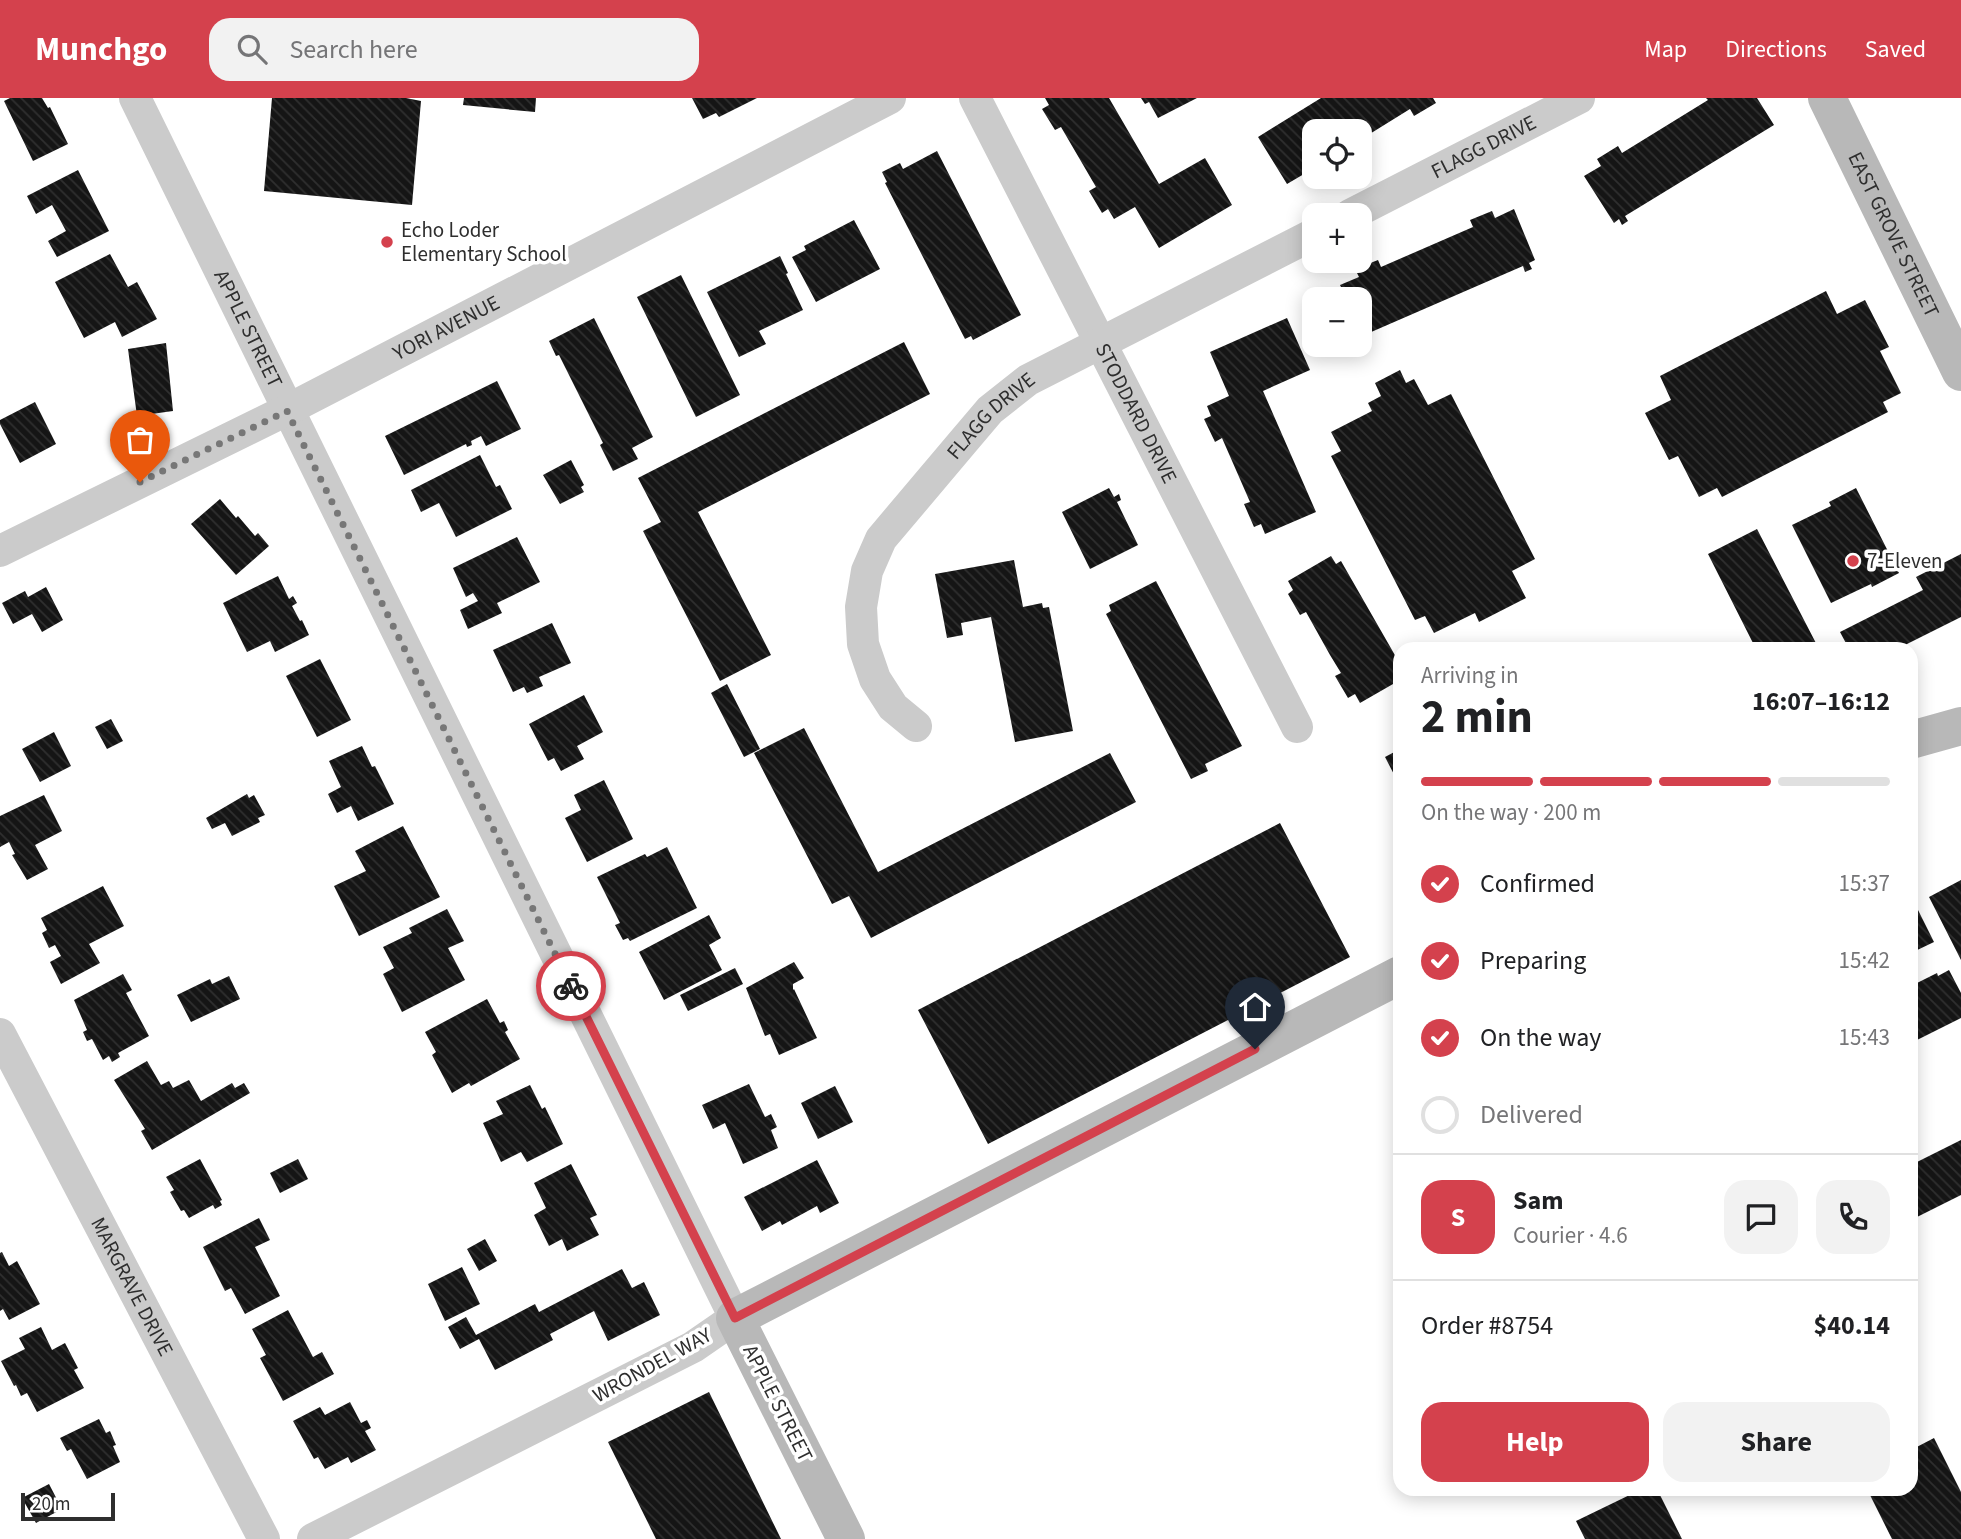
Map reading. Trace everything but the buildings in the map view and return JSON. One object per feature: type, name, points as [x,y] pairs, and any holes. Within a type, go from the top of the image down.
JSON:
[{"type":"street","name":"APPLE STREET","points":[[135,98],[287,411],[846,1539]]},
{"type":"street","name":"YORI AVENUE","points":[[0,551],[287,411],[890,98]]},
{"type":"street","name":"STODDARD DRIVE","points":[[975,98],[1297,727]]},
{"type":"street","name":"FLAGG DRIVE","points":[[1372,204],[1579,98]]},
{"type":"street","name":"EAST GROVE STREET","points":[[1826,98],[1961,372]]},
{"type":"street","name":"FLAGG DRIVE","points":[[916,726],[893,707],[887,698],[875,679],[863,644],[861,607],[867,571],[881,539],[990,410],[1028,380],[1302,240]]},
{"type":"street","points":[[1918,738],[1961,726]]},
{"type":"street","name":"WRONDEL WAY","points":[[313,1539],[693,1347],[735,1318],[1393,979]]},
{"type":"street","name":"MARGRAVE DRIVE","points":[[0,1034],[264,1539]]},
{"type":"way so far","points":[[140,482],[287,411],[571,986]]},
{"type":"place","name":"Echo Loder Elementary School","points":[[387,242]]},
{"type":"place","name":"7-Eleven","points":[[1853,561]]},
{"type":"route","points":[[571,986],[735,1318],[1255,1049]]}]
